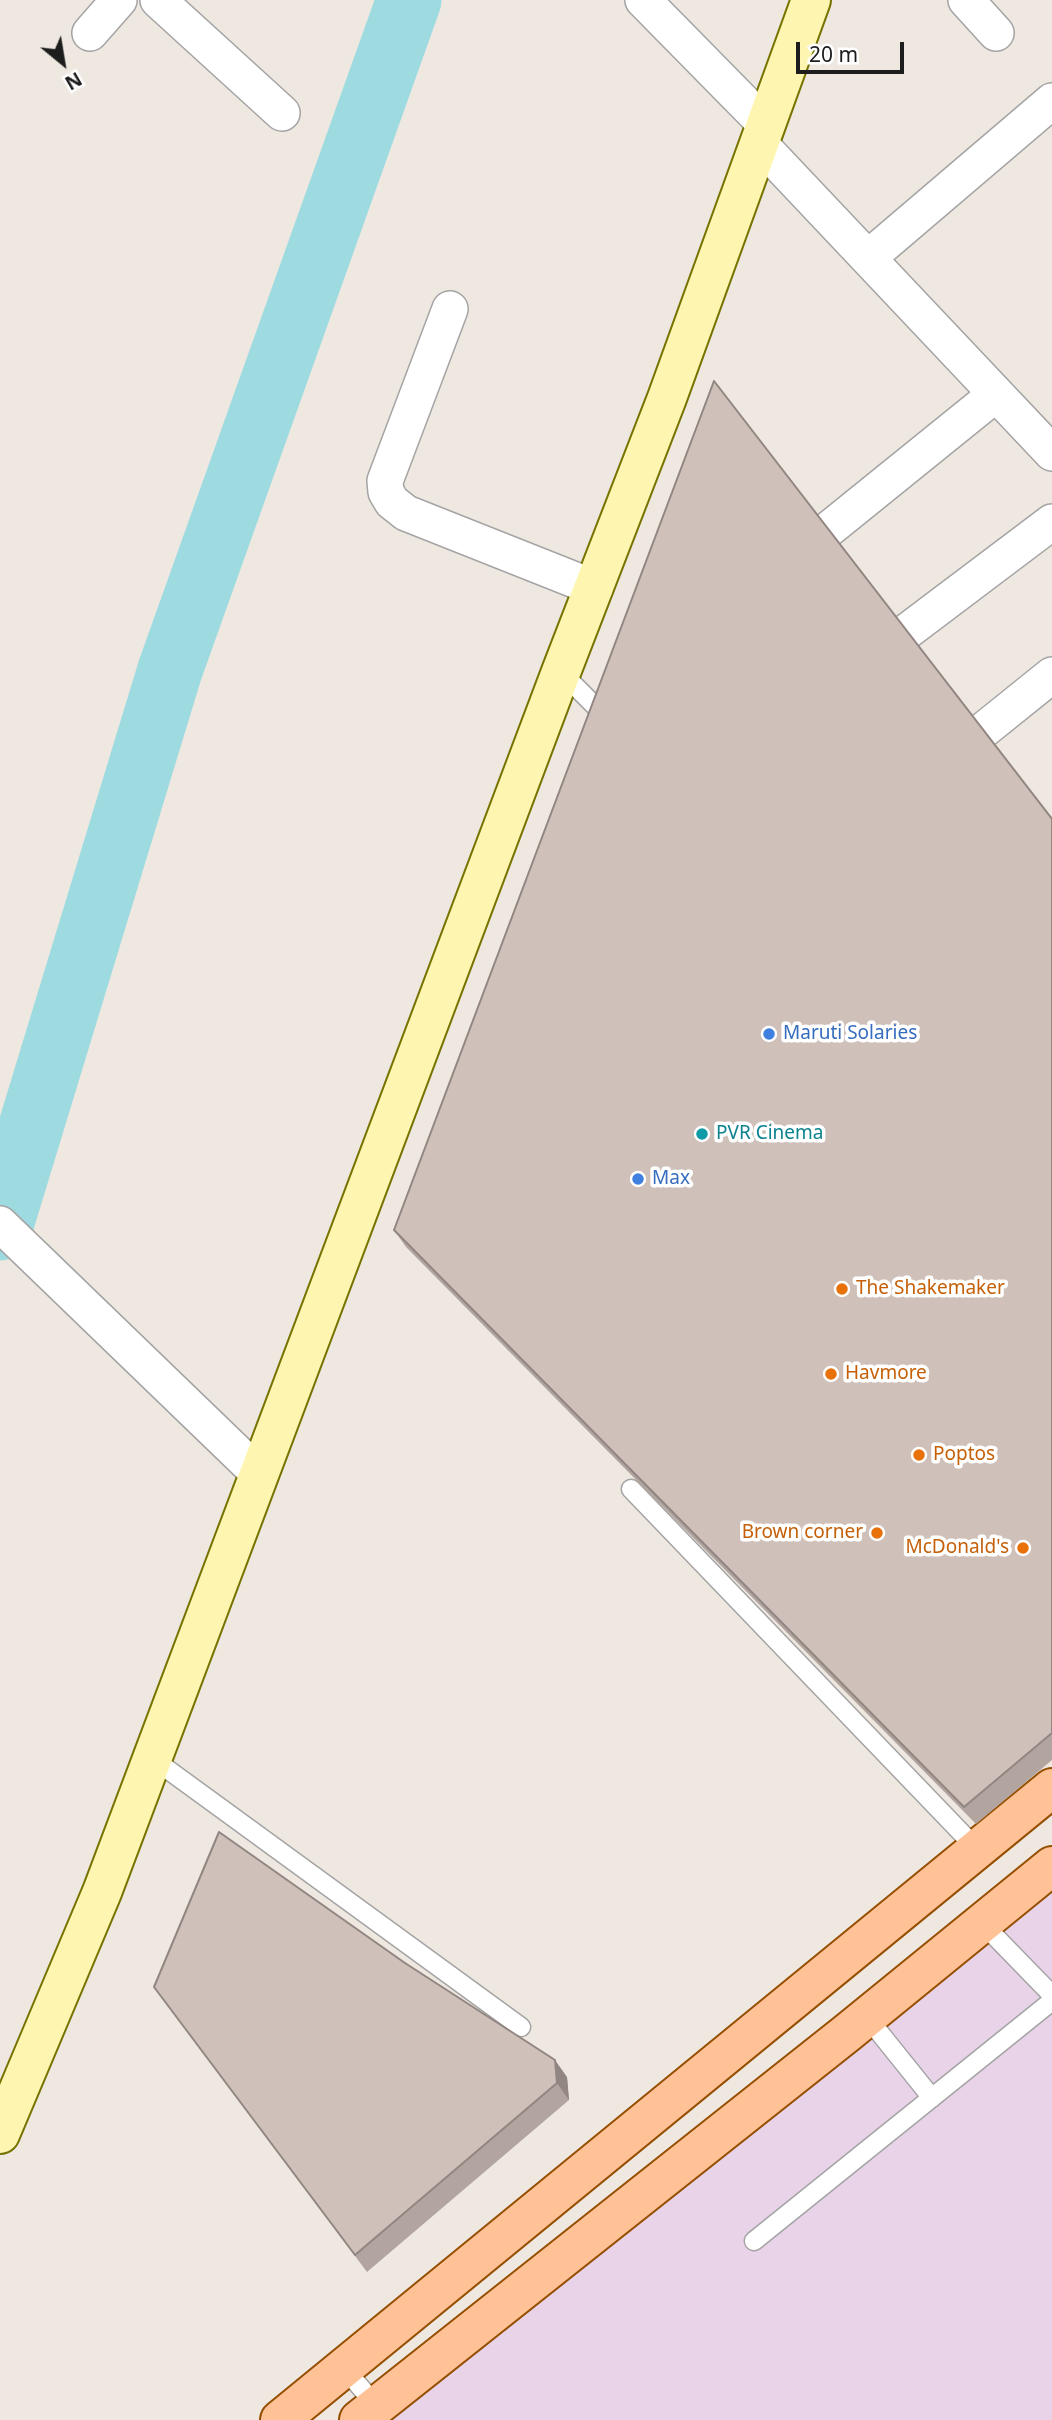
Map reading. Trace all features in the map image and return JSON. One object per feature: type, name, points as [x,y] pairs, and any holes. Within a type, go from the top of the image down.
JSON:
[{"type":"main road","points":[[280,2420],[1052,1788]]},
{"type":"main road","points":[[375,2415],[1052,1866]]},
{"type":"street","points":[[90,33],[119,0]]},
{"type":"street","points":[[158,0],[282,113]]},
{"type":"street","points":[[643,0],[867,258],[1052,453]]},
{"type":"street","points":[[0,2134],[102,1892],[561,672],[667,398],[811,0]]},
{"type":"street","points":[[966,0],[996,33]]},
{"type":"street","points":[[867,258],[1052,101]]},
{"type":"street","points":[[450,309],[385,481],[386,492],[392,502],[406,513],[595,588]]},
{"type":"street","points":[[803,550],[996,394]]},
{"type":"street","points":[[881,651],[1052,523]]},
{"type":"street","points":[[965,745],[1052,675]]},
{"type":"street","points":[[10,1234],[259,1474]]},
{"type":"lane","points":[[561,672],[619,731]]},
{"type":"lane","points":[[631,1489],[977,1849]]},
{"type":"lane","points":[[152,1758],[521,2027]]},
{"type":"lane","points":[[982,1923],[1052,1995]]},
{"type":"lane","points":[[754,2241],[1052,2001]]},
{"type":"lane","points":[[867,2017],[932,2098]]},
{"type":"lane","points":[[344,2368],[375,2415]]},
{"type":"shaded area","points":[[0,1147],[18,1160],[0,1209]]},
{"type":"shaded area","points":[[1052,1856],[1052,2420],[360,2420]]},
{"type":"building","name":"Maruti Solaries","points":[[714,381],[1052,819],[1052,1733],[964,1807],[394,1230]]},
{"type":"building","points":[[219,1832],[405,1963],[555,2060],[557,2083],[355,2255],[154,1987]]},
{"type":"waterway","points":[[0,1228],[170,670],[409,0]]},
{"type":"place","name":"Maruti Solaries","points":[[769,1034]]},
{"type":"place","name":"PVR Cinema","points":[[702,1134]]},
{"type":"place","name":"Max","points":[[638,1179]]},
{"type":"place","name":"The Shakemaker","points":[[842,1289]]},
{"type":"place","name":"Havmore","points":[[831,1374]]},
{"type":"place","name":"Poptos","points":[[919,1455]]},
{"type":"place","name":"Brown corner","points":[[877,1533]]},
{"type":"place","name":"McDonald's","points":[[1023,1548]]}]
